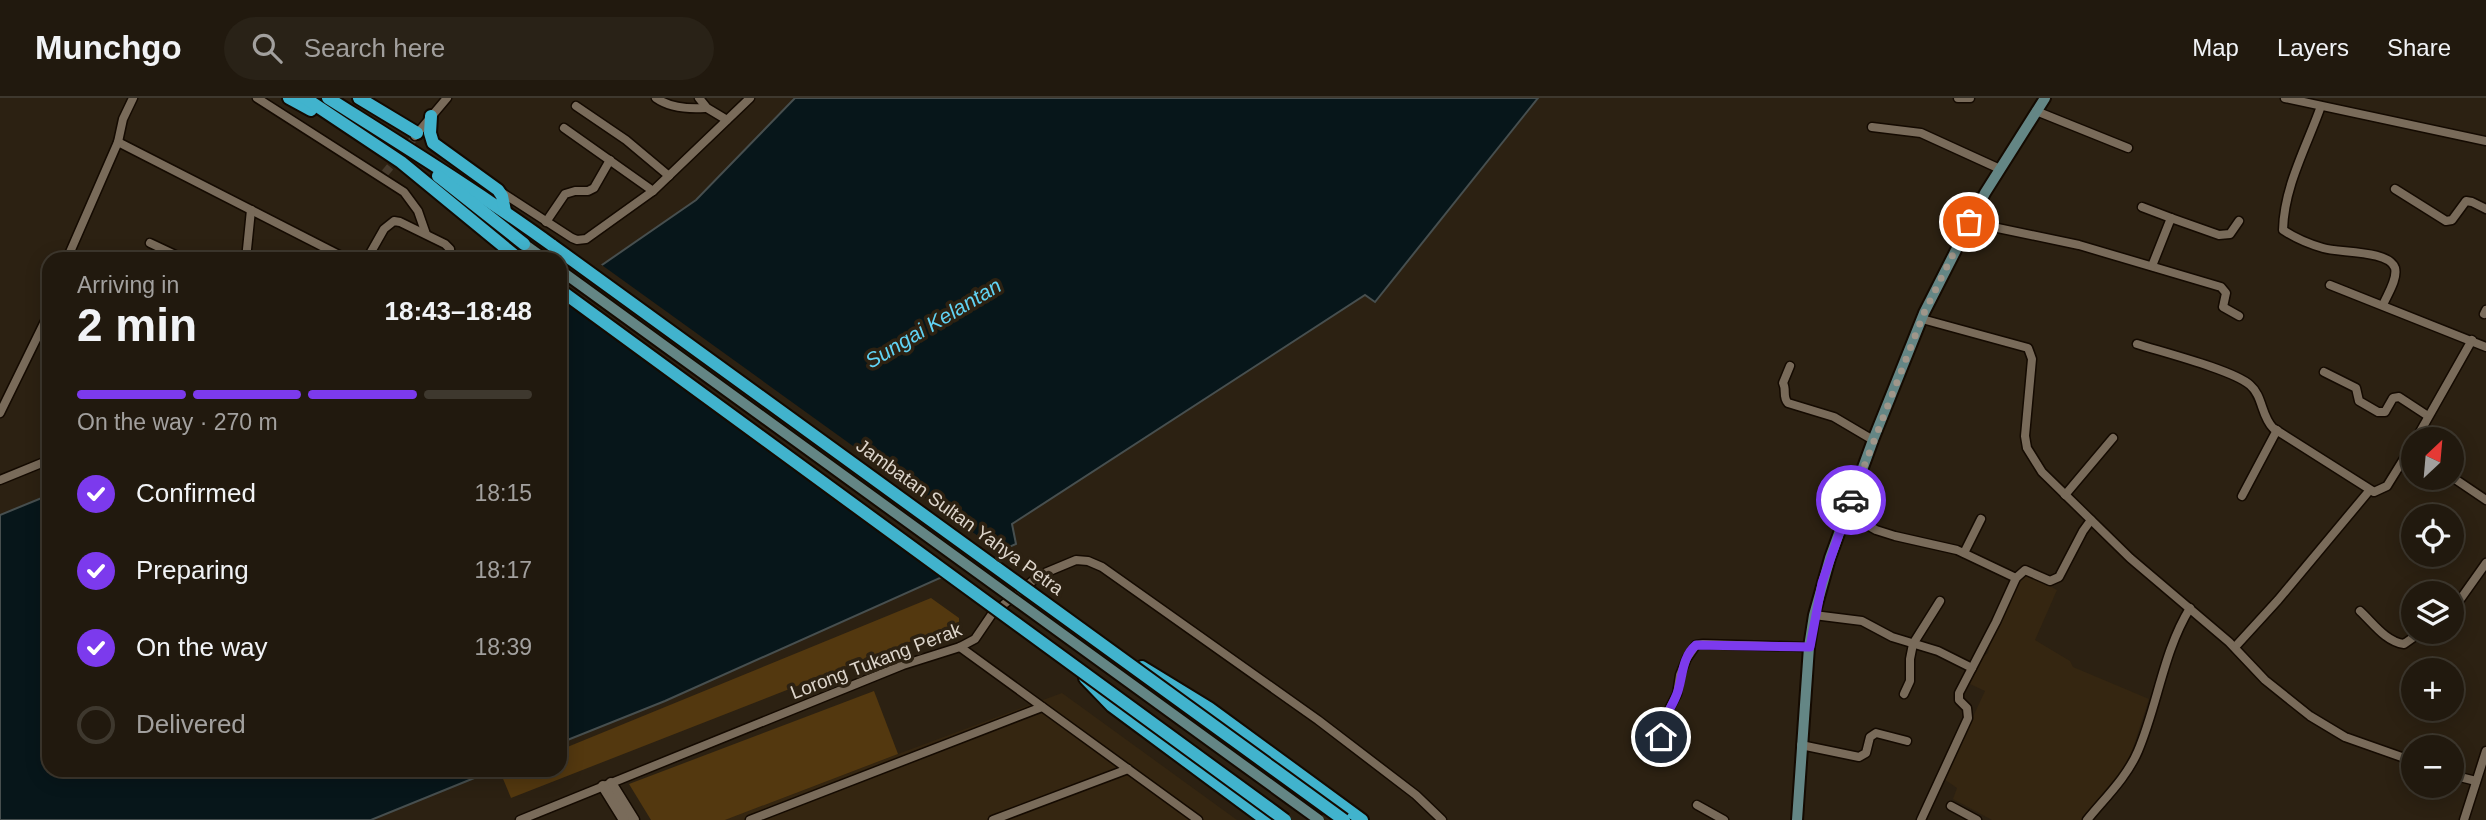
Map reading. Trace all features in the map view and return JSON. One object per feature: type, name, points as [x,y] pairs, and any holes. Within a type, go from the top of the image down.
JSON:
[{"type":"highway","points":[[289,98],[385,151]]},
{"type":"highway","points":[[305,98],[524,244]]},
{"type":"highway","points":[[328,98],[409,151],[524,244]]},
{"type":"highway","points":[[359,98],[416,135]]},
{"type":"highway","points":[[431,116],[430,134],[433,143],[498,190],[505,211]]},
{"type":"highway","name":"Jambatan Sultan Yahya Petra","points":[[409,151],[436,165],[561,252]]},
{"type":"highway","points":[[401,162],[510,252]]},
{"type":"highway","name":"Jambatan Sultan Yahya Petra","points":[[567,256],[1344,820]]},
{"type":"highway","points":[[567,295],[1285,820]]},
{"type":"highway","points":[[1094,638],[1209,708],[1362,820]]},
{"type":"highway","points":[[1074,666],[1112,706],[1266,820]]},
{"type":"main road","points":[[1795,816],[1814,615],[1829,558],[1922,319],[1969,222],[2045,98]]},
{"type":"main road","points":[[524,244],[535,252]]},
{"type":"main road","name":"Jambatan Sultan Yahya Petra","points":[[567,275],[1319,820]]},
{"type":"street","points":[[70,252],[118,142],[123,119],[133,98]]},
{"type":"street","points":[[257,98],[383,175],[412,201],[426,234]]},
{"type":"street","points":[[416,135],[447,98]]},
{"type":"street","points":[[656,98],[663,103],[682,107],[705,108],[727,120]]},
{"type":"street","points":[[699,98],[705,108]]},
{"type":"street","points":[[498,190],[572,238],[586,239],[653,191],[750,98]]},
{"type":"street","points":[[1958,98],[1970,98]]},
{"type":"street","points":[[2285,98],[2486,141]]},
{"type":"street","points":[[576,106],[626,140],[669,176]]},
{"type":"street","points":[[2321,106],[2294,175],[2284,213],[2283,230],[2325,249],[2367,254],[2390,262],[2395,269],[2394,277],[2383,305]]},
{"type":"street","points":[[2036,111],[2128,148]]},
{"type":"street","points":[[1872,127],[1921,133],[2000,169]]},
{"type":"street","points":[[564,128],[653,191]]},
{"type":"street","points":[[118,142],[333,252]]},
{"type":"street","points":[[546,222],[565,194],[594,188],[610,160]]},
{"type":"street","points":[[2395,189],[2446,220],[2452,220],[2468,200],[2486,209]]},
{"type":"street","points":[[2142,207],[2225,235],[2234,230],[2239,221]]},
{"type":"street","points":[[247,252],[251,210]]},
{"type":"street","points":[[2152,266],[2171,218]]},
{"type":"street","points":[[371,252],[388,224],[400,222],[426,234],[450,249],[450,252]]},
{"type":"street","points":[[1969,222],[2079,245],[2221,287],[2226,293],[2223,304],[2225,309],[2239,316]]},
{"type":"street","points":[[150,243],[169,252]]},
{"type":"street","points":[[2330,285],[2486,347]]},
{"type":"street","points":[[1922,319],[2025,346],[2031,350],[2025,436],[2027,449],[2042,472],[2130,558],[2235,647],[2265,680],[2333,732],[2401,757]]},
{"type":"street","points":[[0,413],[42,327]]},
{"type":"street","points":[[2422,427],[2472,340]]},
{"type":"street","points":[[2137,344],[2250,384],[2256,392],[2267,422],[2330,462],[2369,491],[2379,491],[2387,486],[2401,464]]},
{"type":"street","points":[[1790,366],[1783,383],[1786,389],[1784,396],[1788,403],[1834,417],[1873,440]]},
{"type":"street","points":[[2324,372],[2354,387],[2359,401],[2378,412],[2385,412],[2393,398],[2399,397],[2428,416]]},
{"type":"street","points":[[2242,496],[2277,430]]},
{"type":"street","points":[[2065,495],[2113,438]]},
{"type":"street","points":[[0,480],[42,463]]},
{"type":"street","points":[[2464,485],[2486,500]]},
{"type":"street","points":[[2235,647],[2369,491]]},
{"type":"street","points":[[1846,513],[1876,530],[1945,546],[2016,578]]},
{"type":"street","points":[[1964,553],[1981,519]]},
{"type":"street","points":[[1921,820],[1968,718],[1968,708],[1961,703],[1958,696],[2016,578],[2025,570],[2050,581],[2059,577],[2091,520]]},
{"type":"street","name":"Lorong Tukang Perak","points":[[520,820],[903,665],[960,647],[975,639],[992,614],[1041,575],[1076,560],[1088,561],[1101,567],[1318,720],[1416,795],[1442,820]]},
{"type":"street","points":[[2464,594],[2486,563]]},
{"type":"street","points":[[1904,694],[1910,681],[1913,644],[1940,601]]},
{"type":"street","points":[[2087,820],[2125,773],[2137,753],[2173,641],[2190,608]]},
{"type":"street","points":[[2360,611],[2388,638],[2401,644]]},
{"type":"street","points":[[1814,615],[1862,621],[1892,637],[1938,651],[1972,668]]},
{"type":"street","points":[[1672,754],[1662,746],[1662,723],[1677,694],[1680,675],[1687,658],[1696,645],[1810,647]]},
{"type":"street","points":[[960,647],[1199,820]]},
{"type":"street","points":[[750,820],[1042,707]]},
{"type":"street","points":[[1801,746],[1859,757],[1866,752],[1870,737],[1876,733],[1908,741]]},
{"type":"street","points":[[2465,820],[2486,751]]},
{"type":"street","points":[[993,820],[1128,769]]},
{"type":"street","points":[[2464,778],[2476,781]]},
{"type":"street","points":[[607,784],[624,820]]},
{"type":"street","points":[[607,784],[634,820]]},
{"type":"street","points":[[1697,805],[1724,820]]},
{"type":"street","points":[[1951,806],[1977,820]]},
{"type":"shaded area","points":[[2026,573],[2057,590],[2035,640],[2070,661],[2073,667],[2149,699],[2127,766],[2082,820],[1992,820],[1953,799],[1957,788],[1944,779],[1985,691],[1970,684],[1988,653],[1990,642],[2022,575]]},
{"type":"shaded area","points":[[931,598],[959,618],[959,631],[917,639],[567,776],[567,747]]},
{"type":"shaded area","points":[[874,691],[898,754],[725,820],[651,820],[629,784]]},
{"type":"shaded area","points":[[1062,693],[1237,820],[725,820],[898,754]]},
{"type":"shaded area","points":[[502,777],[565,777],[511,798]]},
{"type":"water","name":"Sungai Kelantan","points":[[795,98],[1538,98],[1375,302],[1365,295],[1012,524],[1016,544],[665,701],[567,740],[567,289],[696,200]]},
{"type":"water","points":[[42,498],[42,777],[477,777],[371,820],[0,820],[0,515]]},
{"type":"pier","points":[[599,263],[1003,554],[946,579],[567,295],[567,285]]},
{"type":"tunnel","points":[[385,173],[415,137]]},
{"type":"way so far","points":[[1851,500],[1924,313],[1969,222]]},
{"type":"route","points":[[1661,737],[1662,723],[1677,694],[1680,675],[1696,645],[1810,647],[1822,583],[1851,500]]}]
